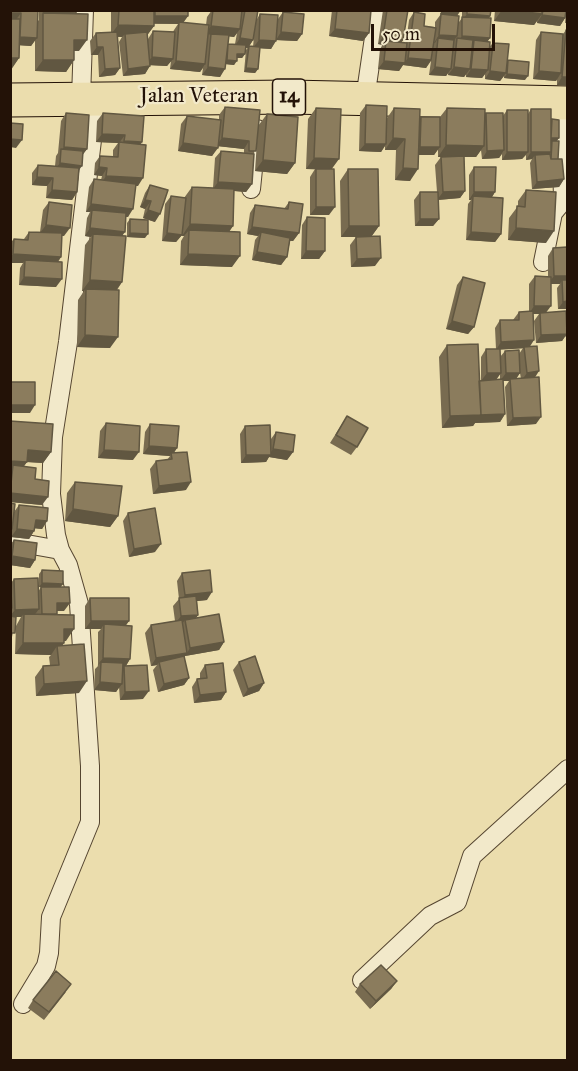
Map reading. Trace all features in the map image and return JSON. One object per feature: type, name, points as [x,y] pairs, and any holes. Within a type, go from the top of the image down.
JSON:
[{"type":"highway","name":"Jalan Veteran","points":[[10,100],[260,97],[564,104]]},
{"type":"street","points":[[23,1004],[46,966],[51,917],[90,822],[90,766],[79,604],[68,565],[60,550],[51,501],[53,437],[68,342],[89,98],[84,10]]},
{"type":"street","points":[[365,99],[378,10]]},
{"type":"street","points":[[251,189],[260,97]]},
{"type":"street","points":[[543,262],[553,213],[565,201],[564,104]]},
{"type":"street","points":[[10,541],[60,550]]},
{"type":"street","points":[[362,980],[429,916],[457,902],[472,856],[567,769]]},
{"type":"building","points":[[10,10],[38,10],[37,38],[20,37],[21,13],[10,13]]},
{"type":"building","points":[[44,10],[76,10],[76,13],[44,12]]},
{"type":"building","points":[[119,10],[154,10],[154,26],[118,25]]},
{"type":"building","points":[[155,10],[188,10],[188,16],[155,16]]},
{"type":"building","points":[[213,10],[242,10],[240,29],[211,26]]},
{"type":"building","points":[[245,10],[258,10],[253,40],[240,38]]},
{"type":"building","points":[[337,10],[371,10],[369,33],[335,29]]},
{"type":"building","points":[[387,10],[408,10],[403,40],[383,37]]},
{"type":"building","points":[[467,10],[491,10],[490,16],[467,14]]},
{"type":"building","points":[[511,10],[542,10],[542,14]]},
{"type":"building","points":[[543,10],[566,10],[565,18],[542,15]]},
{"type":"building","points":[[283,12],[304,14],[302,34],[281,32]]},
{"type":"building","points":[[414,12],[425,14],[424,26],[436,28],[431,60],[408,58]]},
{"type":"building","points":[[43,13],[88,14],[87,40],[74,40],[74,60],[43,60]]},
{"type":"building","points":[[260,14],[278,15],[276,41],[259,40]]},
{"type":"building","points":[[441,14],[459,16],[457,36],[439,35]]},
{"type":"building","points":[[462,17],[491,18],[490,38],[462,36]]},
{"type":"building","points":[[10,19],[20,19],[19,58],[10,58]]},
{"type":"building","points":[[179,22],[209,25],[205,64],[176,61]]},
{"type":"building","points":[[566,30],[567,77],[562,77]]},
{"type":"building","points":[[153,31],[175,32],[173,59],[152,57]]},
{"type":"building","points":[[117,32],[120,68],[105,69],[103,47],[97,47],[96,33]]},
{"type":"building","points":[[147,32],[150,66],[128,69],[125,34]]},
{"type":"building","points":[[541,32],[563,34],[561,73],[539,71]]},
{"type":"building","points":[[211,34],[229,35],[225,69],[208,67]]},
{"type":"building","points":[[438,38],[454,40],[451,69],[435,67]]},
{"type":"building","points":[[457,38],[473,40],[470,69],[454,67]]},
{"type":"building","points":[[474,40],[490,42],[488,70],[471,69]]},
{"type":"building","points":[[386,41],[407,43],[405,63],[384,61]]},
{"type":"building","points":[[493,43],[509,44],[506,73],[490,71]]},
{"type":"building","points":[[228,44],[246,45],[245,54],[237,54],[237,61],[227,60]]},
{"type":"building","points":[[249,46],[260,47],[258,69],[246,68]]},
{"type":"building","points":[[508,60],[529,62],[528,76],[507,74]]},
{"type":"building","points":[[366,105],[387,106],[386,144],[365,144]]},
{"type":"building","points":[[225,107],[260,110],[256,151],[249,151],[249,141],[222,138]]},
{"type":"building","points":[[316,108],[341,109],[339,159],[314,158]]},
{"type":"building","points":[[394,108],[420,109],[418,169],[403,168],[405,139],[393,138]]},
{"type":"building","points":[[447,108],[485,109],[484,146],[446,145]]},
{"type":"building","points":[[531,109],[551,109],[551,152],[531,152]]},
{"type":"building","points":[[507,110],[528,110],[528,152],[507,152]]},
{"type":"building","points":[[66,113],[89,115],[87,149],[64,147]]},
{"type":"building","points":[[103,113],[144,116],[142,142],[124,141],[125,135],[102,134]]},
{"type":"building","points":[[486,113],[503,113],[504,150],[487,151]]},
{"type":"building","points":[[267,114],[298,117],[295,163],[263,160]]},
{"type":"building","points":[[187,116],[221,120],[218,148],[183,143]]},
{"type":"building","points":[[421,117],[440,117],[440,147],[420,147]]},
{"type":"building","points":[[552,119],[559,120],[559,138],[551,138]]},
{"type":"building","points":[[10,123],[23,124],[22,140],[10,139]]},
{"type":"building","points":[[552,141],[559,141],[558,159],[551,159]]},
{"type":"building","points":[[119,142],[146,145],[143,178],[106,176],[107,168],[99,167],[100,156],[118,157]]},
{"type":"building","points":[[61,149],[83,151],[82,166],[60,163]]},
{"type":"building","points":[[221,151],[254,154],[252,184],[218,182]]},
{"type":"building","points":[[550,154],[551,159],[562,159],[564,179],[537,182],[535,155]]},
{"type":"building","points":[[464,156],[465,191],[443,192],[441,157]]},
{"type":"building","points":[[38,165],[79,168],[77,192],[52,190],[53,178],[37,177]]},
{"type":"building","points":[[474,167],[496,167],[495,192],[474,192]]},
{"type":"building","points":[[316,169],[334,169],[335,207],[316,207]]},
{"type":"building","points":[[348,169],[378,169],[379,226],[349,226]]},
{"type":"building","points":[[94,179],[136,184],[133,209],[91,204]]},
{"type":"building","points":[[150,185],[168,190],[160,214],[148,210],[151,201],[145,200]]},
{"type":"building","points":[[192,187],[234,189],[233,226],[190,224]]},
{"type":"building","points":[[526,190],[556,192],[554,231],[516,228],[517,206],[525,207]]},
{"type":"building","points":[[420,192],[438,192],[439,219],[420,219]]},
{"type":"building","points":[[171,196],[186,198],[182,235],[167,233]]},
{"type":"building","points":[[473,196],[503,198],[501,234],[471,232]]},
{"type":"building","points":[[49,202],[72,205],[70,228],[46,225]]},
{"type":"building","points":[[289,202],[303,204],[299,233],[252,227],[255,205],[288,209]]},
{"type":"building","points":[[92,210],[126,213],[125,232],[90,228]]},
{"type":"building","points":[[307,217],[325,218],[325,251],[306,251]]},
{"type":"building","points":[[130,219],[148,220],[148,234],[130,233]]},
{"type":"building","points":[[189,230],[240,232],[240,256],[188,254]]},
{"type":"building","points":[[29,232],[62,233],[61,257],[13,254],[14,239],[28,240]]},
{"type":"building","points":[[261,232],[290,238],[287,257],[257,252]]},
{"type":"building","points":[[93,234],[126,236],[122,282],[90,280]]},
{"type":"building","points":[[380,236],[381,258],[357,259],[356,237]]},
{"type":"building","points":[[567,247],[567,276],[554,276],[553,248]]},
{"type":"building","points":[[25,260],[62,262],[62,279],[24,277]]},
{"type":"building","points":[[535,276],[551,277],[551,306],[534,306]]},
{"type":"building","points":[[463,277],[485,283],[474,327],[452,321]]},
{"type":"building","points":[[562,280],[567,280],[567,301],[563,302]]},
{"type":"building","points":[[86,289],[119,290],[118,337],[85,335]]},
{"type":"building","points":[[533,311],[534,340],[501,342],[500,320],[519,320],[519,312]]},
{"type":"building","points":[[566,311],[567,334],[541,335],[540,313]]},
{"type":"building","points":[[478,344],[481,415],[450,416],[447,345]]},
{"type":"building","points":[[537,346],[539,371],[527,373],[524,347]]},
{"type":"building","points":[[486,349],[500,349],[501,373],[487,373]]},
{"type":"building","points":[[519,350],[520,373],[506,373],[505,351]]},
{"type":"building","points":[[539,377],[541,417],[513,418],[510,379]]},
{"type":"building","points":[[503,379],[505,414],[481,415],[479,381]]},
{"type":"building","points":[[10,382],[35,382],[35,405],[10,405]]},
{"type":"building","points":[[347,416],[368,428],[357,447],[336,435]]},
{"type":"building","points":[[10,421],[53,424],[51,452],[28,450],[27,462],[10,461]]},
{"type":"building","points":[[106,423],[140,426],[139,452],[104,450]]},
{"type":"building","points":[[150,424],[179,426],[177,448],[149,446]]},
{"type":"building","points":[[270,425],[271,455],[246,455],[245,426]]},
{"type":"building","points":[[276,432],[295,435],[293,452],[273,449]]},
{"type":"building","points":[[187,452],[191,482],[159,486],[156,461],[172,459],[171,453]]},
{"type":"building","points":[[13,465],[36,468],[35,479],[49,481],[48,497],[10,493]]},
{"type":"building","points":[[75,482],[122,486],[118,516],[73,509]]},
{"type":"building","points":[[10,503],[15,504],[12,529],[10,529]]},
{"type":"building","points":[[19,505],[48,508],[47,521],[36,520],[34,531],[17,529]]},
{"type":"building","points":[[155,508],[161,544],[134,549],[128,513]]},
{"type":"building","points":[[14,540],[37,543],[35,560],[12,556]]},
{"type":"building","points":[[42,570],[63,571],[63,584],[42,583]]},
{"type":"building","points":[[210,570],[212,592],[185,595],[182,573]]},
{"type":"building","points":[[10,576],[12,608],[10,608]]},
{"type":"building","points":[[38,578],[39,609],[15,610],[14,579]]},
{"type":"building","points":[[41,587],[69,587],[70,603],[57,603],[57,614],[42,614]]},
{"type":"building","points":[[196,596],[198,615],[181,616],[179,598]]},
{"type":"building","points":[[90,598],[129,598],[129,621],[91,621]]},
{"type":"building","points":[[24,614],[74,615],[74,629],[64,629],[64,643],[23,643]]},
{"type":"building","points":[[219,614],[224,642],[190,648],[185,620]]},
{"type":"building","points":[[10,616],[16,617],[15,633],[10,633]]},
{"type":"building","points":[[182,620],[187,653],[156,658],[151,625]]},
{"type":"building","points":[[104,624],[132,626],[130,659],[103,658]]},
{"type":"building","points":[[84,644],[87,681],[44,684],[43,666],[59,665],[57,646]]},
{"type":"building","points":[[184,656],[189,678],[164,684],[159,662]]},
{"type":"building","points":[[255,656],[264,683],[248,689],[239,662]]},
{"type":"building","points":[[101,662],[123,663],[122,684],[100,682]]},
{"type":"building","points":[[223,663],[226,692],[200,695],[197,679],[207,678],[205,665]]},
{"type":"building","points":[[147,665],[149,691],[125,692],[124,666]]},
{"type":"building","points":[[381,965],[397,981],[376,1001],[360,984]]},
{"type":"building","points":[[56,971],[71,984],[49,1012],[33,1000]]}]
